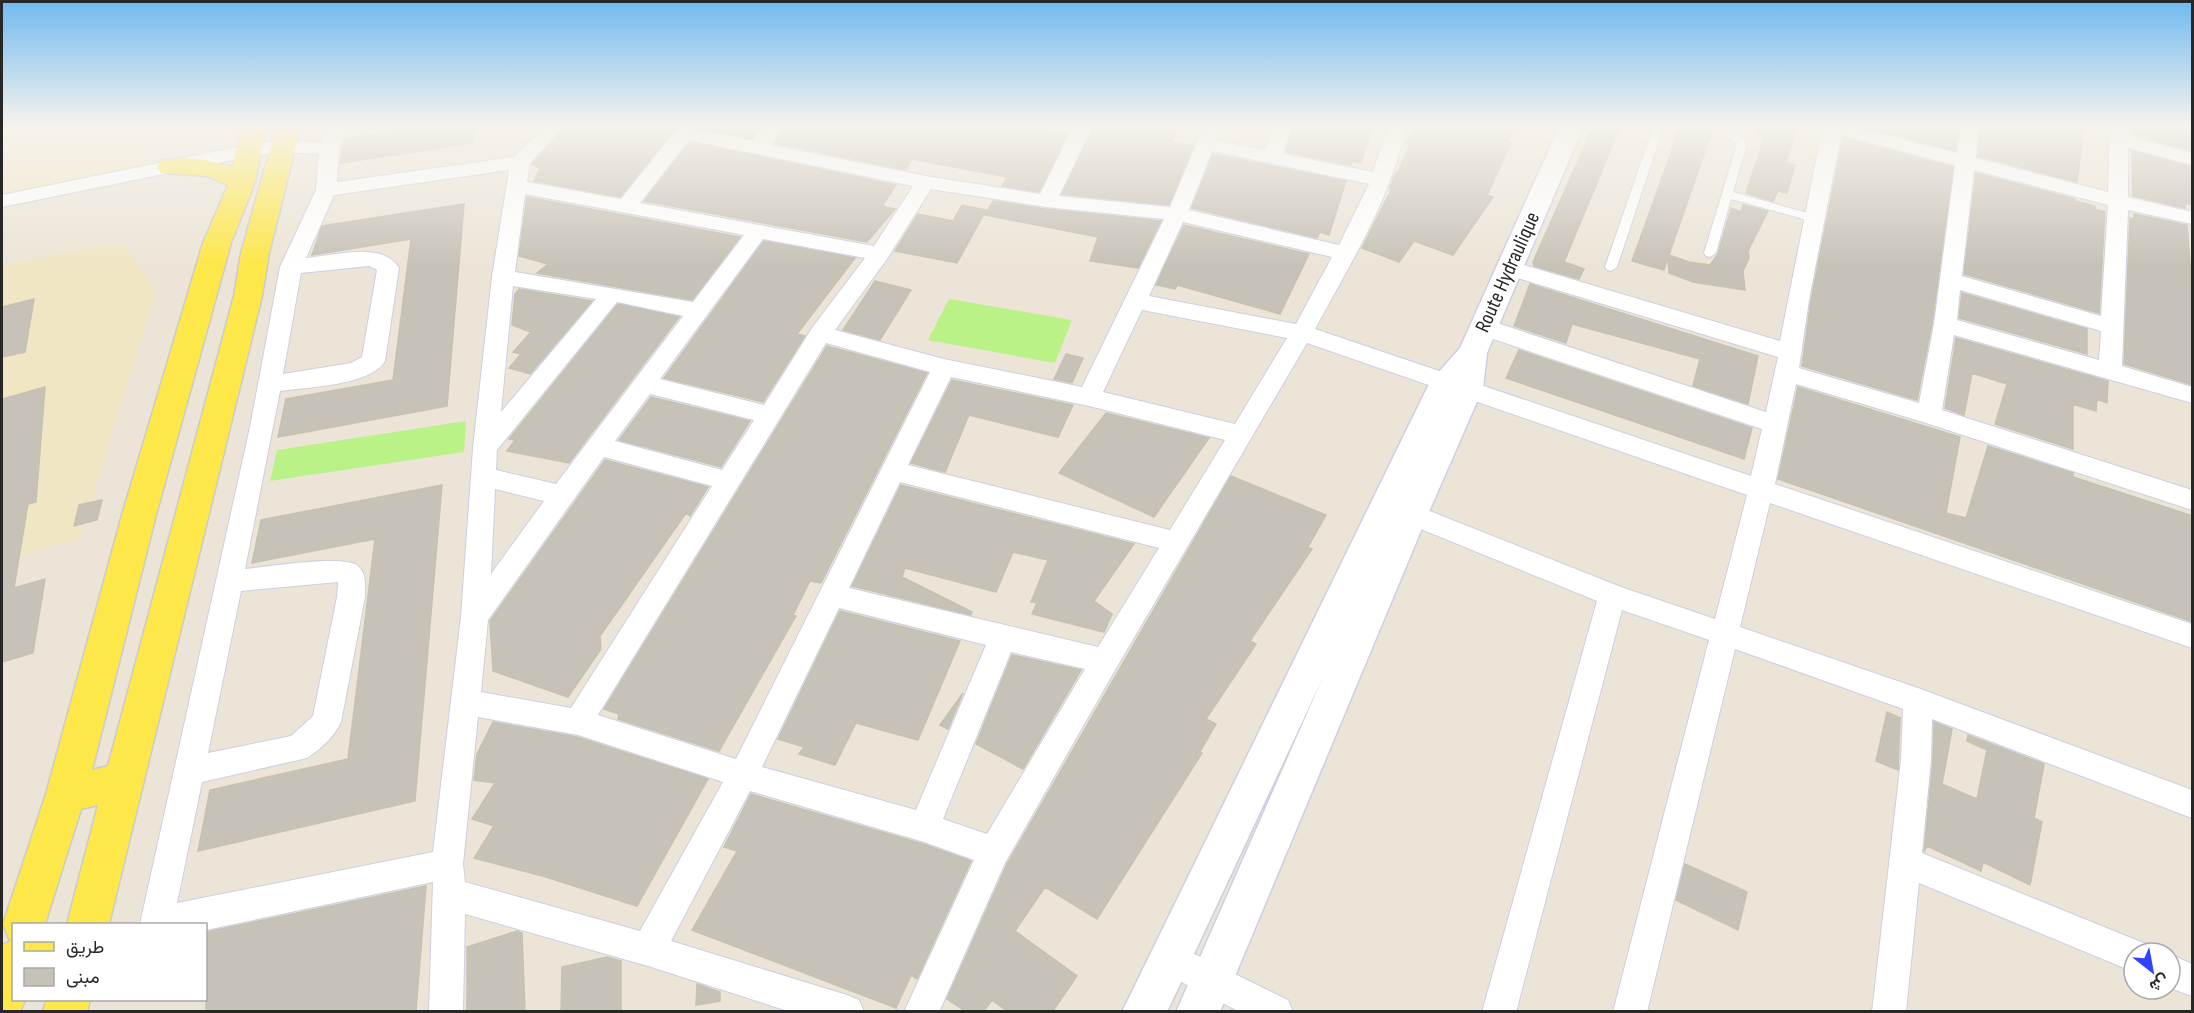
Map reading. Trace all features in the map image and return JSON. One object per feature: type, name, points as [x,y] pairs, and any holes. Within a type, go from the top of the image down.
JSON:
[{"type":"main road","points":[[24,923],[66,794],[139,515],[217,243],[241,172]]},
{"type":"main road","points":[[88,923],[248,297],[255,253],[276,172]]},
{"type":"main road","name":"Route Hydraulique","points":[[1399,509],[1467,363],[1551,172]]},
{"type":"main road","points":[[1144,1011],[1399,509]]},
{"type":"main road","points":[[1198,1011],[1399,509]]},
{"type":"main road","points":[[66,794],[126,780]]},
{"type":"main road","points":[[2,1003],[12,966]]},
{"type":"street","points":[[2,201],[144,172]]},
{"type":"street","points":[[156,923],[230,580],[291,267],[326,190],[329,172]]},
{"type":"street","points":[[626,207],[653,172]]},
{"type":"street","points":[[875,172],[1046,201],[1177,214],[1344,253]]},
{"type":"street","points":[[1046,201],[1060,172]]},
{"type":"street","points":[[1089,397],[1177,214],[1194,172]]},
{"type":"street","points":[[1343,172],[1381,180]]},
{"type":"street","points":[[921,1011],[994,852],[1105,661],[1302,333],[1383,172]]},
{"type":"street","points":[[1630,1011],[1761,489],[1788,362],[1822,172]]},
{"type":"street","points":[[1929,415],[1945,324],[1965,172]]},
{"type":"street","points":[[2006,172],[2193,218]]},
{"type":"street","points":[[2110,371],[2118,172]]},
{"type":"street","points":[[446,1011],[448,879],[475,617],[485,448],[503,277],[519,174]]},
{"type":"street","points":[[326,190],[519,174],[626,207],[879,254]]},
{"type":"street","points":[[578,722],[820,334],[879,254],[926,182]]},
{"type":"street","points":[[475,617],[598,446],[758,231]]},
{"type":"street","points":[[270,384],[357,371],[374,361],[388,268],[380,261],[369,259],[291,267]]},
{"type":"street","points":[[1509,268],[1788,362],[1929,415],[2193,500]]},
{"type":"street","points":[[503,277],[612,294],[698,311]]},
{"type":"street","points":[[1950,280],[2113,327]]},
{"type":"street","points":[[485,448],[612,294]]},
{"type":"street","points":[[1135,301],[1775,424]]},
{"type":"street","points":[[1945,324],[2193,395]]},
{"type":"street","points":[[820,334],[944,366],[1089,397],[1241,435]]},
{"type":"street","points":[[1467,363],[1761,489],[2193,636]]},
{"type":"street","points":[[648,950],[743,775],[944,366]]},
{"type":"street","points":[[645,384],[770,415]]},
{"type":"street","points":[[598,446],[728,482]]},
{"type":"street","points":[[892,470],[1178,542]]},
{"type":"street","points":[[484,477],[564,496]]},
{"type":"street","points":[[1399,509],[1612,596],[1918,701],[2193,804]]},
{"type":"street","points":[[189,771],[297,748],[307,742],[326,722],[351,597],[352,578],[347,572],[337,571],[230,580]]},
{"type":"street","points":[[832,595],[1105,661]]},
{"type":"street","points":[[1499,1011],[1612,596]]},
{"type":"street","points":[[924,827],[1003,638]]},
{"type":"street","points":[[1889,1011],[1916,760],[1918,701]]},
{"type":"street","points":[[466,702],[578,722],[743,775],[924,827],[994,852]]},
{"type":"street","points":[[1906,862],[2122,951]]},
{"type":"street","points":[[162,923],[448,879],[648,950],[847,1011]]},
{"type":"street","points":[[1170,958],[1276,1011]]},
{"type":"lane","points":[[1611,267],[1643,172]]},
{"type":"lane","points":[[1710,253],[1733,172]]},
{"type":"lane","points":[[1727,194],[1814,218]]},
{"type":"shaded area","points":[[2,172],[106,172],[2,193]]},
{"type":"shaded area","points":[[111,243],[122,243],[126,247],[156,291],[80,539],[2,560],[2,266]]},
{"type":"green space","points":[[949,299],[1072,320],[1055,363],[928,340]]},
{"type":"green space","points":[[466,421],[464,452],[270,481],[277,450]]},
{"type":"building","points":[[538,172],[640,172],[620,197],[534,181]]},
{"type":"building","points":[[666,172],[835,172],[896,185],[882,206],[895,209],[867,242],[644,201]]},
{"type":"building","points":[[982,172],[1049,172],[1039,192],[1002,186],[1007,177]]},
{"type":"building","points":[[1072,172],[1182,172],[1169,205],[1062,194]]},
{"type":"building","points":[[1206,172],[1303,172],[1346,181],[1329,235],[1320,232],[1317,238],[1192,208]]},
{"type":"building","points":[[1397,172],[1497,172],[1487,195],[1493,197],[1453,255],[1414,241],[1399,262],[1362,248],[1392,188],[1390,188]]},
{"type":"building","points":[[1573,172],[1601,172],[1564,262],[1584,269],[1579,279],[1534,266],[1533,262]]},
{"type":"building","points":[[1664,172],[1698,172],[1669,255],[1689,262],[1710,265],[1718,254],[1731,208],[1741,212],[1743,205],[1768,211],[1748,251],[1749,258],[1743,271],[1745,290],[1693,282],[1669,273],[1668,257],[1664,270],[1632,261]]},
{"type":"building","points":[[1753,172],[1793,172],[1787,193],[1778,191],[1773,201],[1746,193]]},
{"type":"building","points":[[1836,172],[1952,172],[1932,324],[1917,400],[1802,366],[1811,300]]},
{"type":"building","points":[[2040,172],[2078,172],[2077,182]]},
{"type":"building","points":[[2132,172],[2193,172],[2193,205],[2185,203],[2185,208],[2133,196]]},
{"type":"building","points":[[1976,173],[2075,199],[2075,201],[2095,206],[2095,209],[2105,212],[2099,313],[1964,274]]},
{"type":"building","points":[[527,197],[740,237],[692,300],[537,273],[548,264],[519,256]]},
{"type":"building","points":[[993,201],[1161,221],[1138,268],[1090,261],[1098,237],[985,215]]},
{"type":"building","points":[[464,204],[447,406],[278,437],[286,399],[393,380],[411,239],[312,255],[322,226]]},
{"type":"building","points":[[962,205],[986,210],[957,263],[895,251],[918,214],[953,221]]},
{"type":"building","points":[[2134,214],[2187,225],[2193,304],[2193,385],[2124,364],[2130,218],[2134,219]]},
{"type":"building","points":[[1184,225],[1309,254],[1280,314],[1177,285],[1175,289],[1156,285]]},
{"type":"building","points":[[764,241],[855,258],[797,334],[805,336],[763,402],[664,378]]},
{"type":"building","points":[[875,281],[911,290],[880,340],[843,330]]},
{"type":"building","points":[[1530,284],[1758,356],[1748,404],[1693,386],[1700,359],[1572,324],[1566,343],[1514,326]]},
{"type":"building","points":[[519,289],[592,301],[530,374],[509,368],[521,354],[513,352],[531,332],[512,325],[515,294]]},
{"type":"building","points":[[1962,293],[2087,329],[2087,354],[1959,318]]},
{"type":"building","points":[[34,299],[25,352],[2,357],[2,307]]},
{"type":"building","points":[[618,304],[679,317],[569,463],[507,451],[515,440],[509,439]]},
{"type":"building","points":[[1956,338],[2108,381],[2107,403],[2097,399],[2096,411],[2073,404],[2073,449],[1995,424],[2007,384],[1972,373],[1964,415],[1945,408]]},
{"type":"building","points":[[827,346],[927,373],[821,583],[810,581],[793,615],[796,616],[719,751],[618,719],[619,714],[604,709]]},
{"type":"building","points":[[1519,350],[1752,428],[1744,459],[1506,378]]},
{"type":"building","points":[[1066,354],[1083,358],[1072,383],[1054,379]]},
{"type":"building","points":[[952,380],[1073,405],[1058,437],[969,415],[945,472],[911,463]]},
{"type":"building","points":[[45,387],[36,502],[28,504],[14,588],[45,579],[33,653],[2,662],[2,399]]},
{"type":"building","points":[[1798,387],[1960,437],[1946,513],[1966,518],[1988,446],[2073,473],[2073,477],[2193,516],[2193,622],[1778,479]]},
{"type":"building","points":[[651,397],[750,421],[721,467],[619,440]]},
{"type":"building","points":[[1106,413],[1209,438],[1154,517],[1059,473]]},
{"type":"building","points":[[605,460],[708,487],[690,516],[686,513],[600,636],[601,649],[568,697],[493,671],[490,621]]},
{"type":"building","points":[[1231,476],[1326,515],[1308,547],[1312,549],[1250,641],[1256,644],[1206,719],[1216,724],[1200,752],[1202,753],[1097,919],[1045,887],[1015,931],[1077,976],[1053,1011],[1007,1011],[992,1000],[984,1011],[965,1011],[947,999],[1007,864]]},
{"type":"building","points":[[442,485],[415,801],[198,851],[210,790],[348,759],[375,539],[252,563],[261,520]]},
{"type":"building","points":[[901,485],[1134,544],[1094,601],[1112,614],[1104,632],[1032,614],[1037,603],[1031,602],[1048,560],[1013,552],[996,592],[905,568],[902,577],[972,612],[971,615],[852,586]]},
{"type":"building","points":[[102,500],[97,520],[74,526],[79,505]]},
{"type":"building","points":[[840,611],[960,641],[918,740],[856,723],[835,765],[799,754],[804,747],[778,739]]},
{"type":"building","points":[[1012,655],[1081,670],[1023,769],[976,744]]},
{"type":"building","points":[[963,693],[948,729],[940,725]]},
{"type":"building","points":[[1887,712],[1900,718],[1898,770],[1876,761]]},
{"type":"building","points":[[493,722],[577,737],[708,779],[637,906],[546,877],[474,858],[494,826],[472,819],[495,783],[474,780],[477,754]]},
{"type":"building","points":[[1934,722],[1952,729],[1942,784],[1977,799],[1987,750],[1967,741],[1968,735],[2044,764],[2034,818],[2042,822],[2030,885],[1983,862],[1981,871],[1927,846],[1924,852],[1933,760]]},
{"type":"building","points":[[751,794],[923,844],[971,861],[917,979],[911,975],[896,1008],[692,930],[737,851],[724,847]]},
{"type":"building","points":[[1685,864],[1747,892],[1738,930],[1676,900]]},
{"type":"building","points":[[426,886],[416,1011],[206,1011],[207,932]]},
{"type":"building","points":[[517,931],[522,933],[525,1011],[467,1011],[467,947]]},
{"type":"building","points":[[607,957],[621,961],[621,1011],[561,1011],[562,967]]},
{"type":"building","points":[[697,984],[720,992],[720,1001],[696,1005]]}]
